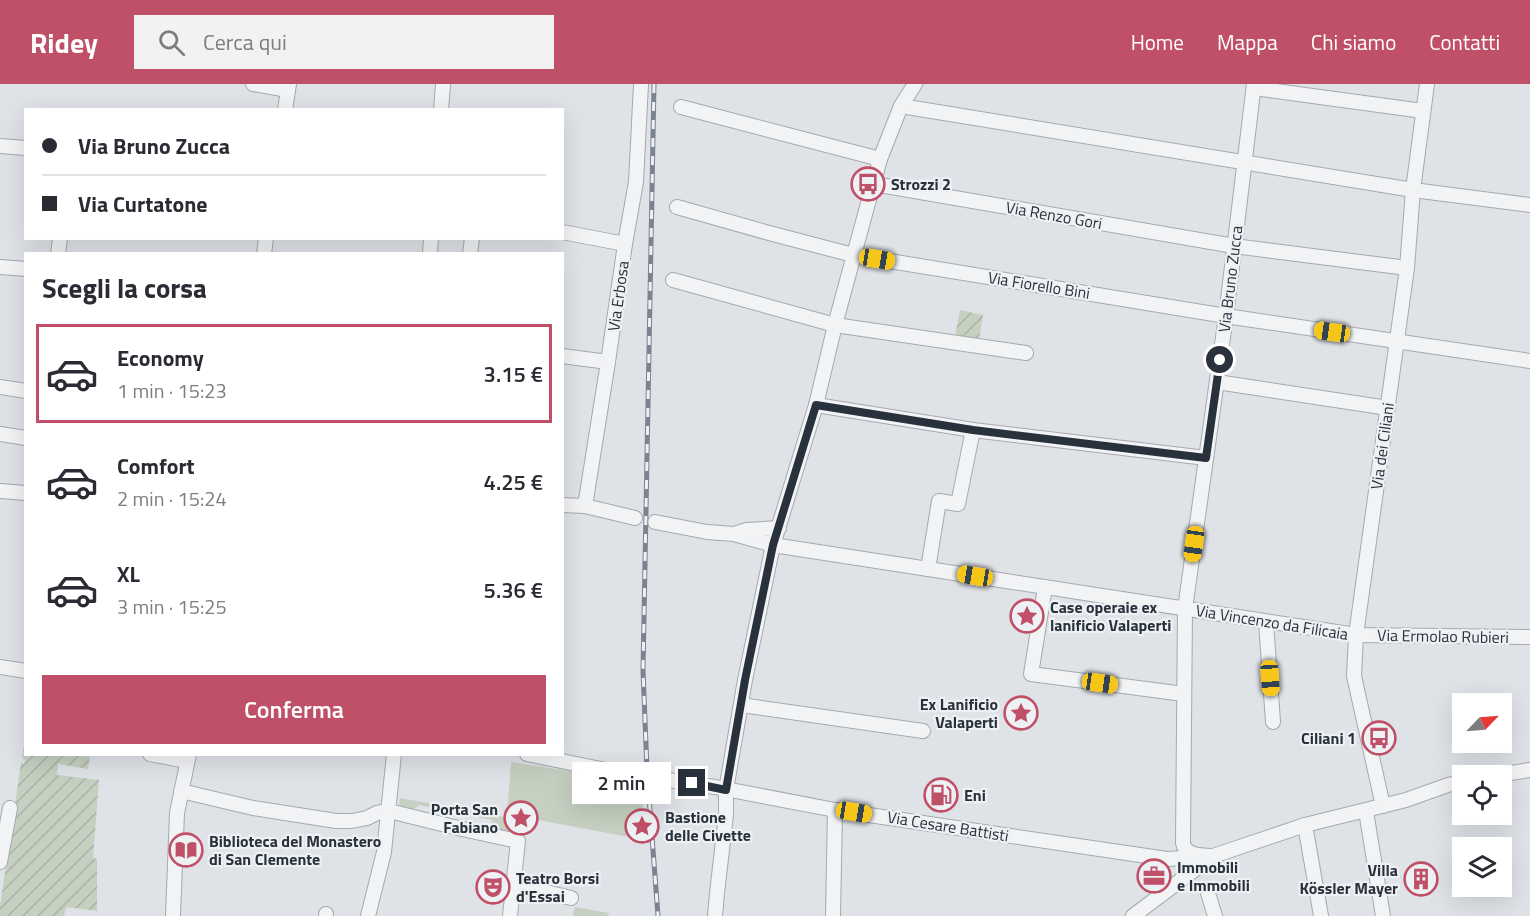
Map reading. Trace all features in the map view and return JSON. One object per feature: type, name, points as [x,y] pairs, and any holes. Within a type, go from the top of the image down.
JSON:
[{"type":"street","points":[[254,84],[288,87],[285,108]]},
{"type":"street","points":[[441,108],[442,84]]},
{"type":"street","name":"Via Erbosa","points":[[585,506],[636,182],[641,84]]},
{"type":"street","points":[[715,916],[726,815],[726,790],[773,545],[816,405],[853,255],[880,159],[901,106],[915,84]]},
{"type":"street","name":"Via dei Ciliani","points":[[1383,806],[1354,676],[1356,635],[1407,268],[1413,190],[1426,84]]},
{"type":"street","points":[[1254,86],[1423,111]]},
{"type":"street","name":"Via Bruno Zucca","points":[[1213,856],[1188,853],[1183,843],[1185,609],[1226,316],[1254,86]]},
{"type":"street","points":[[681,106],[880,159]]},
{"type":"street","points":[[901,106],[1413,190],[1530,205]]},
{"type":"street","points":[[0,146],[24,148]]},
{"type":"street","name":"Via Renzo Gori","points":[[874,184],[1234,246],[1407,268]]},
{"type":"street","name":"Via Fiorello Bini","points":[[677,207],[853,255],[1226,316],[1530,362]]},
{"type":"street","points":[[564,232],[625,243]]},
{"type":"street","points":[[0,267],[24,269]]},
{"type":"street","points":[[673,280],[835,325],[1026,352]]},
{"type":"street","points":[[564,356],[608,362]]},
{"type":"street","points":[[1216,382],[1388,408]]},
{"type":"street","points":[[0,387],[24,392]]},
{"type":"street","points":[[816,405],[973,430],[1206,458]]},
{"type":"street","points":[[928,569],[939,501],[958,504],[973,430]]},
{"type":"street","points":[[0,434],[24,438]]},
{"type":"street","points":[[0,491],[24,493]]},
{"type":"street","points":[[564,505],[585,506],[635,518]]},
{"type":"street","points":[[655,522],[707,532],[734,534],[747,530],[779,528]]},
{"type":"street","name":"Via Vincenzo da Filicaia","points":[[734,534],[773,545],[1356,635]]},
{"type":"street","points":[[1045,587],[1031,674],[1184,694]]},
{"type":"street","points":[[1266,622],[1273,722]]},
{"type":"street","name":"Via Ermolao Rubieri","points":[[1356,635],[1530,637]]},
{"type":"street","points":[[0,668],[24,671]]},
{"type":"street","points":[[741,705],[923,731]]},
{"type":"street","points":[[169,756],[188,758],[177,813],[173,916]]},
{"type":"street","points":[[368,916],[384,852],[394,756]]},
{"type":"street","points":[[537,756],[640,777]]},
{"type":"street","points":[[1512,773],[1530,770]]},
{"type":"street","name":"Via Cesare Battisti","points":[[655,778],[835,810],[1171,859],[1213,856]]},
{"type":"street","points":[[1133,916],[1213,856],[1305,825],[1366,811],[1452,785]]},
{"type":"street","points":[[181,791],[253,808],[336,820],[352,821],[389,811],[518,840],[510,916]]},
{"type":"street","points":[[0,861],[10,808]]},
{"type":"street","points":[[833,916],[835,810]]},
{"type":"street","points":[[1366,811],[1383,916]]},
{"type":"street","points":[[1305,825],[1321,916]]},
{"type":"street","points":[[1171,859],[1180,881]]},
{"type":"street","points":[[513,885],[571,898]]},
{"type":"street","points":[[1208,893],[1215,916]]},
{"type":"green space","points":[[960,310],[983,315],[979,339],[955,336]]},
{"type":"green space","points":[[24,747],[24,756],[90,756],[88,769],[58,764],[57,775],[99,780],[93,858],[97,859],[97,911],[66,907],[64,916],[0,916],[21,763],[24,764],[25,760],[22,758]]},
{"type":"green space","points":[[511,762],[641,782],[645,840],[507,814]]},
{"type":"green space","points":[[400,798],[515,819],[513,834],[490,829],[492,820],[419,805],[414,809],[399,806]]},
{"type":"green space","points":[[575,907],[609,913],[608,916],[573,916]]},
{"type":"railway","points":[[654,84],[643,670],[647,770],[658,916]]},
{"type":"place","name":"Strozzi 2","points":[[868,184]]},
{"type":"place","name":"Case operaie ex lanificio Valaperti","points":[[1027,616]]},
{"type":"place","name":"Ex Lanificio Valaperti","points":[[1021,713]]},
{"type":"place","name":"Ciliani 1","points":[[1379,738]]},
{"type":"place","name":"Eni","points":[[941,795]]},
{"type":"place","name":"Porta San Fabiano","points":[[521,818]]},
{"type":"place","name":"Bastione delle Civette","points":[[642,826]]},
{"type":"place","name":"Biblioteca del Monastero di San Clemente","points":[[186,850]]},
{"type":"place","name":"Immobili e Immobili","points":[[1154,876]]},
{"type":"place","name":"Villa Kössler Mayer","points":[[1421,879]]},
{"type":"place","name":"Teatro Borsi d'Essai","points":[[493,887]]},
{"type":"route","points":[[692,783],[726,790],[745,680],[773,545],[816,405],[973,430],[1206,458],[1220,360]]}]
